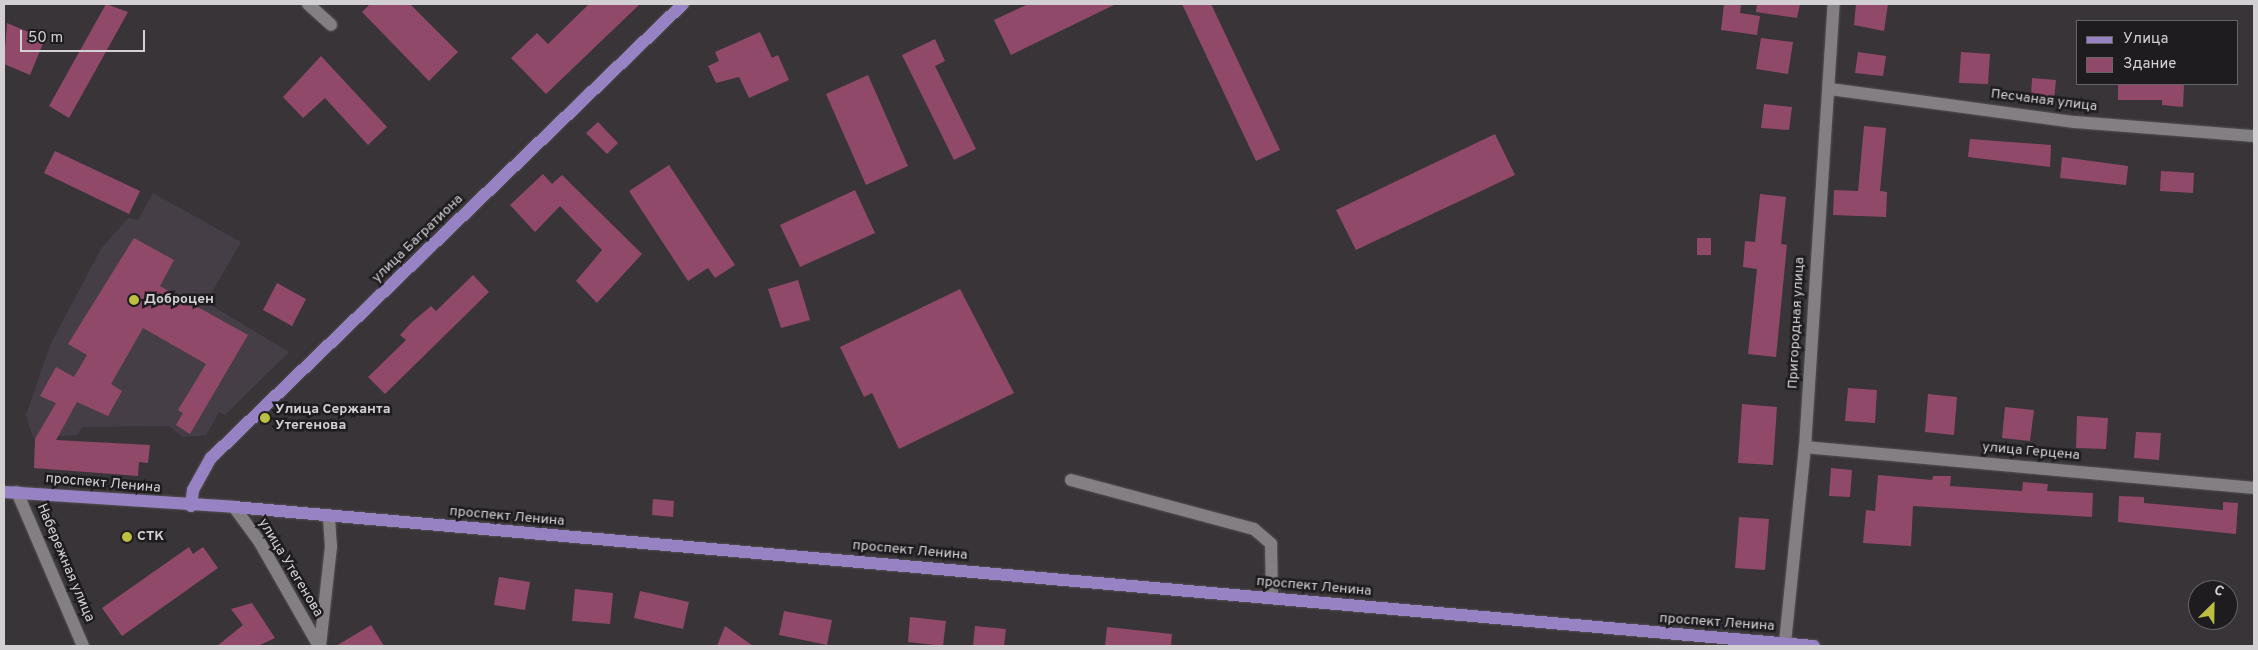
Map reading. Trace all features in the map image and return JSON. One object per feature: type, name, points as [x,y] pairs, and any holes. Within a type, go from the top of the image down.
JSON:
[{"type":"main road","name":"улица Багратиона","points":[[191,506],[193,490],[211,458],[684,4]]},
{"type":"main road","name":"проспект Ленина","points":[[4,492],[329,515],[1814,646]]},
{"type":"street","points":[[308,4],[330,25]]},
{"type":"street","name":"Пригородная улица","points":[[1784,643],[1805,447],[1830,89],[1834,4]]},
{"type":"street","name":"Песчаная улица","points":[[1830,89],[2075,122],[2254,136]]},
{"type":"street","name":"улица Герцена","points":[[1805,447],[2254,488]]},
{"type":"street","points":[[1071,480],[1254,529],[1270,544],[1272,598]]},
{"type":"street","name":"Набережная улица","points":[[17,492],[83,646]]},
{"type":"street","name":"улица Утегенова","points":[[234,507],[259,541],[320,646]]},
{"type":"street","name":"улица Утегенова","points":[[320,646],[332,547],[329,515]]},
{"type":"shaded area","points":[[153,193],[241,242],[206,302],[289,352],[225,415],[219,412],[206,435],[183,437],[169,426],[82,427],[77,435],[33,438],[26,415],[51,343],[101,249],[128,218],[138,220]]},
{"type":"building","points":[[106,4],[128,12],[69,118],[49,106]]},
{"type":"building","points":[[370,4],[410,4],[458,52],[429,81],[362,12]]},
{"type":"building","points":[[589,4],[640,4],[546,94],[511,58],[537,33],[548,44]]},
{"type":"building","points":[[1028,4],[1116,4],[1011,55],[994,20]]},
{"type":"building","points":[[1182,4],[1211,4],[1280,150],[1256,161]]},
{"type":"building","points":[[1724,4],[1741,5],[1740,13],[1760,16],[1757,35],[1721,30]]},
{"type":"building","points":[[1757,4],[1800,4],[1797,18],[1756,12]]},
{"type":"building","points":[[1856,4],[1888,4],[1884,31],[1854,25]]},
{"type":"building","points":[[7,23],[45,39],[30,75],[4,64]]},
{"type":"building","points":[[760,32],[772,58],[778,55],[789,80],[749,98],[739,77],[716,83],[708,66],[719,61],[715,52]]},
{"type":"building","points":[[1761,38],[1793,42],[1788,74],[1756,69]]},
{"type":"building","points":[[935,39],[945,61],[935,66],[976,149],[954,160],[902,55]]},
{"type":"building","points":[[1858,52],[1886,56],[1883,76],[1855,73]]},
{"type":"building","points":[[1961,52],[1990,54],[1988,84],[1959,83]]},
{"type":"building","points":[[321,56],[387,127],[368,145],[325,98],[303,118],[283,97]]},
{"type":"building","points":[[868,75],[908,166],[866,185],[826,94]]},
{"type":"building","points":[[2032,78],[2056,80],[2054,100],[2031,98]]},
{"type":"building","points":[[2118,85],[2184,85],[2183,107],[2162,105],[2162,100],[2118,100]]},
{"type":"building","points":[[1764,104],[1792,107],[1789,130],[1761,128]]},
{"type":"building","points":[[598,122],[618,143],[607,154],[586,133]]},
{"type":"building","points":[[1864,126],[1886,128],[1880,191],[1887,192],[1886,217],[1833,215],[1834,190],[1858,191]]},
{"type":"building","points":[[1495,134],[1515,175],[1356,250],[1336,210]]},
{"type":"building","points":[[1970,139],[2051,145],[2050,167],[1968,157]]},
{"type":"building","points":[[55,151],[140,191],[129,214],[44,173]]},
{"type":"building","points":[[2062,157],[2128,166],[2126,185],[2060,178]]},
{"type":"building","points":[[669,165],[735,265],[715,278],[708,268],[688,281],[629,191]]},
{"type":"building","points":[[2161,171],[2194,173],[2193,193],[2160,191]]},
{"type":"building","points":[[543,174],[552,184],[562,175],[642,254],[597,303],[576,281],[602,250],[560,206],[535,232],[510,205]]},
{"type":"building","points":[[855,190],[875,233],[800,267],[780,225]]},
{"type":"building","points":[[1760,194],[1786,197],[1781,244],[1787,245],[1776,357],[1748,354],[1757,269],[1743,267],[1745,241],[1755,242]]},
{"type":"building","points":[[134,238],[174,260],[160,286],[248,335],[190,434],[176,425],[183,413],[178,410],[206,364],[143,328],[111,384],[122,391],[108,416],[77,402],[56,440],[150,445],[148,463],[139,462],[138,476],[34,468],[35,439],[56,403],[40,396],[56,367],[74,377],[87,355],[68,344]]},
{"type":"building","points":[[1697,238],[1711,238],[1711,255],[1697,255]]},
{"type":"building","points":[[473,275],[489,292],[385,394],[368,377],[406,340],[400,335],[411,323],[431,306],[436,311]]},
{"type":"building","points":[[798,280],[810,320],[781,328],[768,289]]},
{"type":"building","points":[[277,283],[306,299],[292,326],[263,310]]},
{"type":"building","points":[[960,289],[1014,393],[899,449],[872,393],[864,397],[840,347]]},
{"type":"building","points":[[1848,388],[1877,390],[1875,423],[1845,421]]},
{"type":"building","points":[[1928,394],[1957,397],[1954,435],[1925,432]]},
{"type":"building","points":[[1742,404],[1777,407],[1773,465],[1738,463]]},
{"type":"building","points":[[2005,407],[2034,410],[2030,441],[2002,438]]},
{"type":"building","points":[[2077,416],[2108,418],[2106,449],[2076,448]]},
{"type":"building","points":[[2136,432],[2161,433],[2159,460],[2134,458]]},
{"type":"building","points":[[1831,468],[1852,470],[1850,497],[1829,496]]},
{"type":"building","points":[[1878,475],[1932,480],[1933,476],[1951,476],[1950,486],[2022,491],[2023,482],[2048,484],[2047,491],[2093,493],[2092,517],[1913,506],[1911,546],[1863,543],[1866,510],[1875,511]]},
{"type":"building","points":[[2119,496],[2144,497],[2144,503],[2223,510],[2223,502],[2238,503],[2236,534],[2118,522]]},
{"type":"building","points":[[653,499],[674,501],[673,517],[652,515]]},
{"type":"building","points":[[1739,517],[1769,519],[1765,570],[1735,568]]},
{"type":"building","points":[[189,547],[193,554],[203,547],[218,568],[122,636],[102,608]]},
{"type":"building","points":[[499,577],[530,582],[525,610],[494,605]]},
{"type":"building","points":[[575,589],[613,593],[610,624],[572,621]]},
{"type":"building","points":[[640,591],[689,602],[683,629],[634,618]]},
{"type":"building","points":[[252,603],[275,638],[258,646],[217,646],[243,625],[231,609]]},
{"type":"building","points":[[784,611],[832,620],[827,645],[779,635]]},
{"type":"building","points":[[910,617],[946,621],[943,646],[908,642]]},
{"type":"building","points":[[371,625],[384,646],[336,646]]},
{"type":"building","points":[[725,626],[735,633],[753,646],[717,646]]},
{"type":"building","points":[[975,626],[1006,629],[1004,646],[973,646]]},
{"type":"building","points":[[1107,627],[1172,634],[1171,646],[1105,646]]},
{"type":"place","name":"Доброцен","points":[[134,300]]},
{"type":"place","name":"Улица Сержанта Утегенова","points":[[265,418]]},
{"type":"place","name":"СТК","points":[[127,537]]}]
